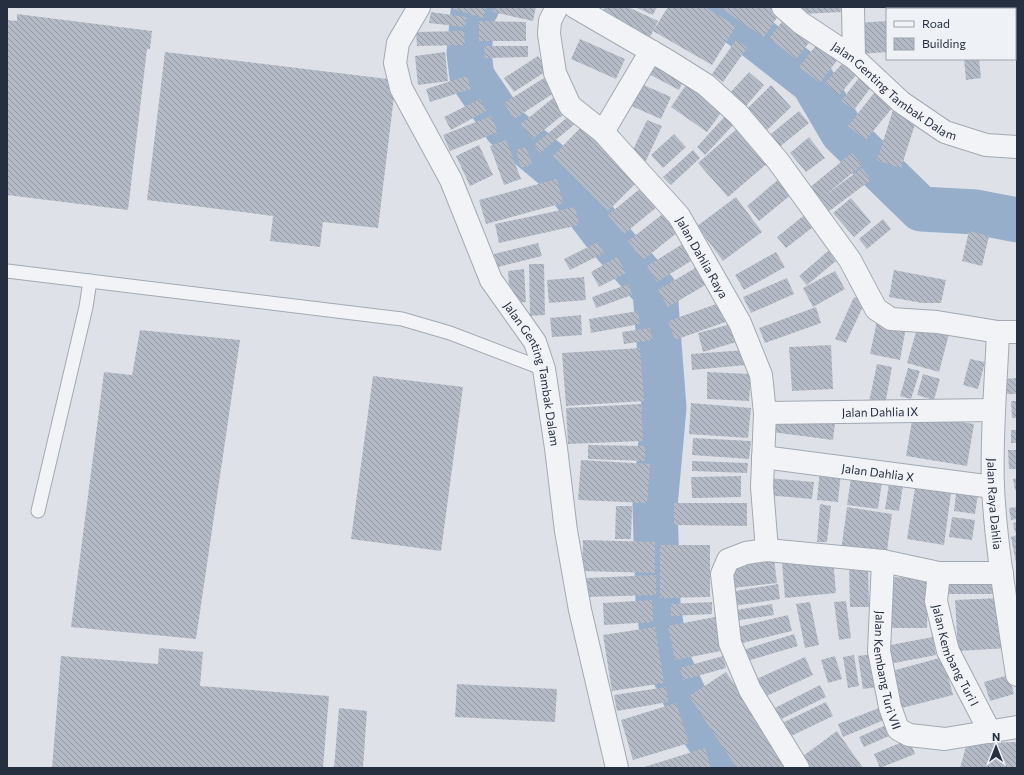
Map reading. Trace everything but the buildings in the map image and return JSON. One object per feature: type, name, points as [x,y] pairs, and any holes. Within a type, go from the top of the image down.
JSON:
[{"type":"street","name":"Jalan Genting Tambak Dalam","points":[[419,7],[398,43],[395,63],[400,88],[451,180],[491,280],[534,342],[544,369],[556,448],[566,531],[580,610],[617,768]]},
{"type":"street","name":"Jalan Dahlia Raya","points":[[556,7],[550,21],[549,34],[555,73],[570,106],[603,132],[679,216],[740,323],[761,375],[765,413],[762,488],[767,550]]},
{"type":"street","points":[[575,7],[706,85],[738,114],[778,161],[850,260],[876,309],[891,318],[937,322],[1008,332]]},
{"type":"street","name":"Jalan Genting Tambak Dalam","points":[[783,7],[801,23],[854,58],[901,102],[945,132],[986,145],[1017,147]]},
{"type":"street","points":[[853,7],[854,58]]},
{"type":"street","points":[[603,132],[651,52]]},
{"type":"street","name":"Jalan Raya Dahlia","points":[[1008,332],[994,410],[993,488],[1002,573],[1017,675]]},
{"type":"street","name":"Jalan Dahlia IX","points":[[765,413],[994,410]]},
{"type":"street","name":"Jalan Dahlia X","points":[[763,457],[993,488]]},
{"type":"street","points":[[798,768],[750,690],[730,643],[722,574],[728,560],[746,553],[767,550],[883,561],[939,573],[1002,573]]},
{"type":"street","name":"Jalan Kembang Turi VII","points":[[883,561],[880,651],[890,707],[898,729],[909,735],[945,739],[1017,727]]},
{"type":"street","name":"Jalan Kembang Turi I","points":[[939,573],[936,601],[948,651],[990,732]]},
{"type":"lane","points":[[7,271],[402,319],[450,333],[544,369]]},
{"type":"lane","points":[[38,511],[84,314],[90,281]]},
{"type":"waterway","points":[[477,7],[473,12],[469,53],[472,77],[506,127],[555,168],[606,235],[655,291],[664,408],[655,506],[658,603],[665,654],[696,721],[728,768]]},
{"type":"waterway","points":[[717,7],[813,82],[843,133],[921,209],[976,212],[1017,220]]}]
